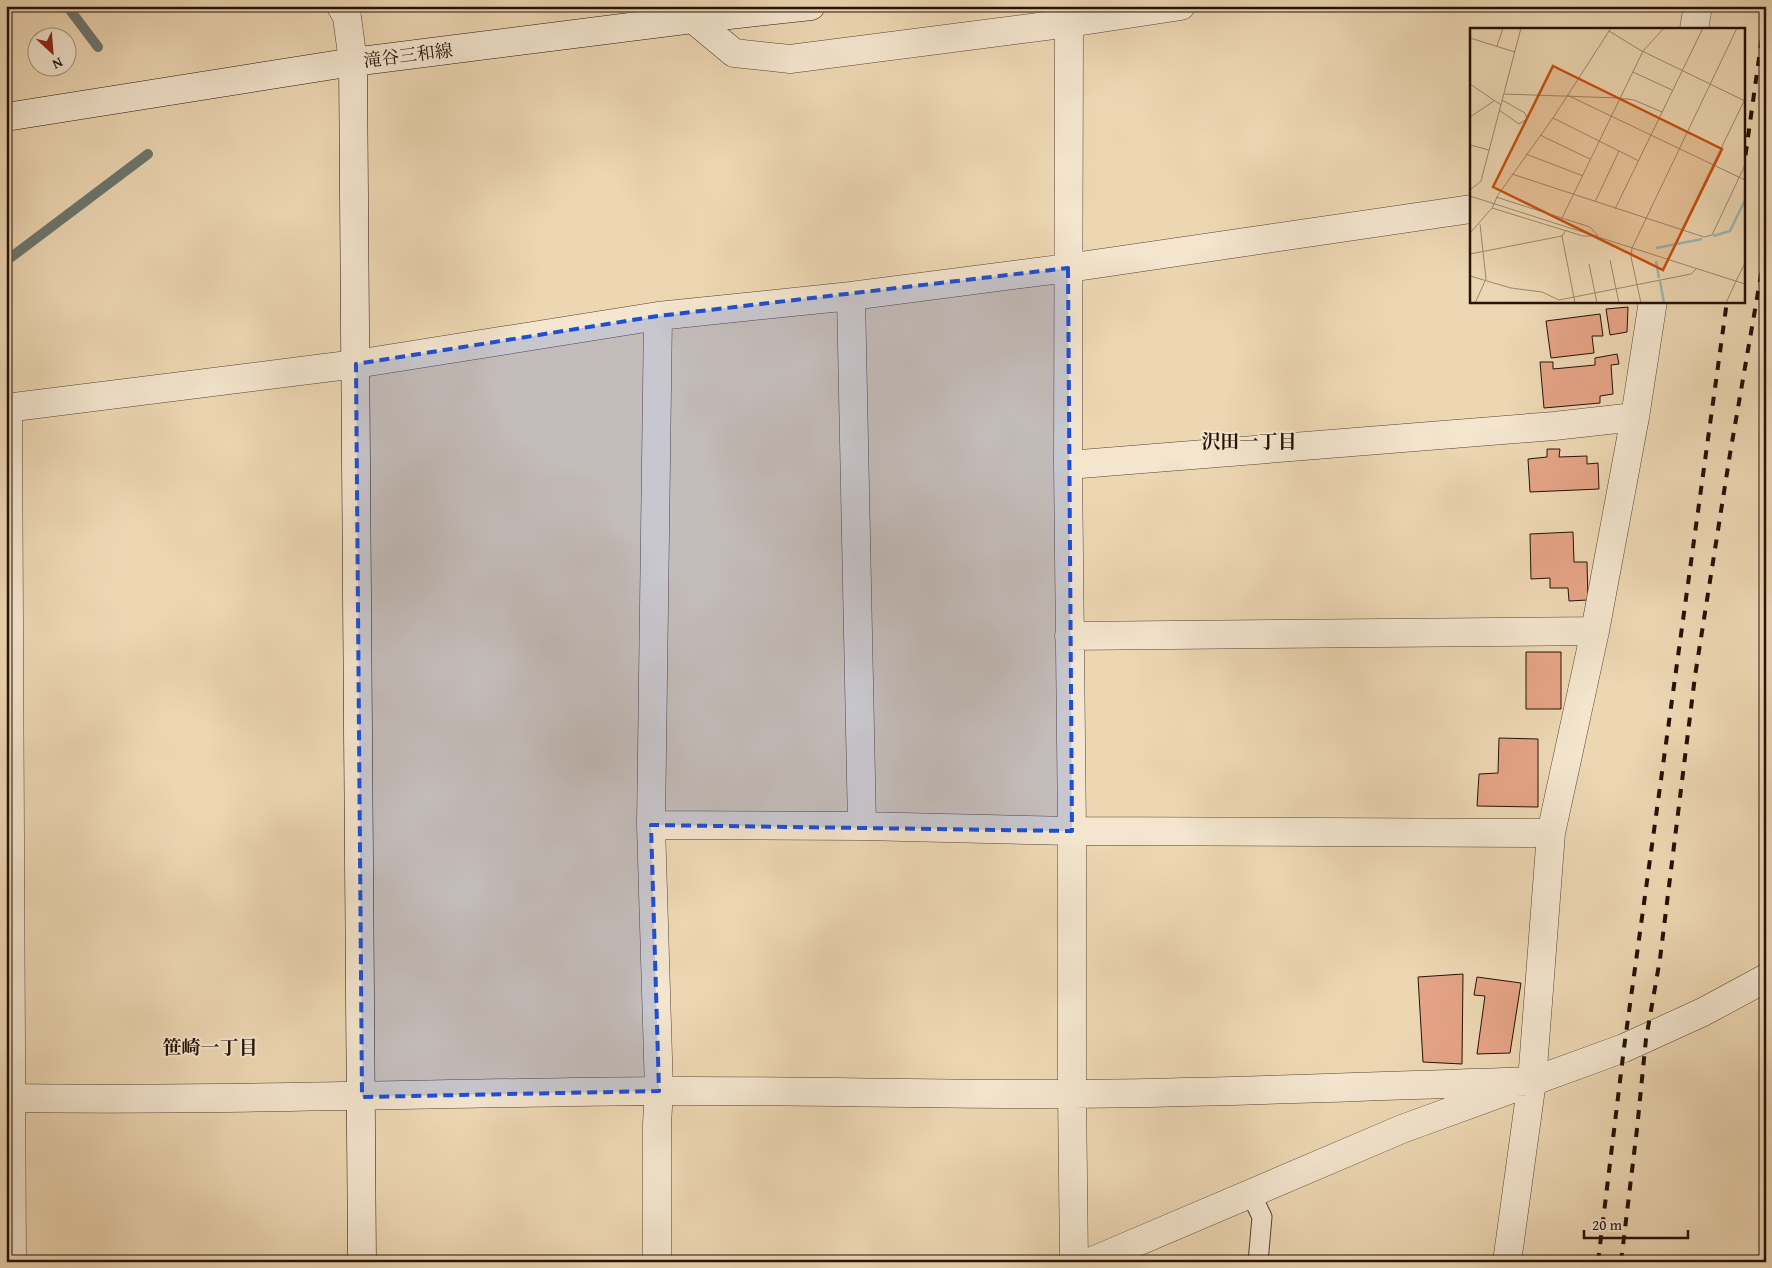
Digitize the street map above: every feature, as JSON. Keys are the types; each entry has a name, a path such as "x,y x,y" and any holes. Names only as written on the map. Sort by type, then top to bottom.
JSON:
{"street":[{"path":"341,6 347,17 353,62 362,1262"},
{"name":"滝谷三和線","path":"6,117 353,62 702,12 811,6"},
{"path":"702,12 734,53 790,59 1069,23 1181,6"},
{"path":"1694,28 1698,6"},
{"path":"1069,23 1068,464 1074,1262"},
{"path":"12,1262 9,1098 7,408 356,364 658,316 850,296 1068,268 1470,209"},
{"path":"850,296 862,826"},
{"path":"1507,1262 1532,1081 1551,833 1595,631 1635,416 1653,302"},
{"path":"657,1262 659,1091 651,825 658,316"},
{"path":"1068,464 1554,426 1635,416"},
{"path":"1069,636 1595,631"},
{"path":"651,825 862,826 1072,831 1551,833"},
{"path":"1090,1262 1402,1129 1646,1038 1704,1012 1766,978"},
{"path":"9,1098 362,1097 659,1091 1072,1094 1532,1081"}],"lane":[{"path":"1251,1194 1262,1217 1258,1262"}],"highlighted area":[{"path":"1068,268 1072,831 651,825 659,1091 362,1097 356,364 658,316"}],"building":[{"path":"1628,307 1627,332 1610,335 1606,309"},
{"path":"1600,314 1603,336 1592,336 1594,353 1551,358 1546,321"},
{"path":"1617,354 1619,364 1611,365 1613,394 1600,396 1600,403 1544,408 1540,362 1553,362 1553,369 1595,365 1595,358"},
{"path":"1547,449 1560,449 1559,457 1587,456 1587,464 1598,463 1599,489 1530,492 1528,459 1547,457"},
{"path":"1573,532 1574,562 1587,562 1588,600 1569,601 1568,588 1550,588 1550,578 1531,579 1530,534"},
{"path":"1526,652 1561,652 1561,709 1526,709"},
{"path":"1499,738 1538,739 1538,807 1477,806 1479,774 1498,773"},
{"path":"1463,974 1462,1064 1423,1062 1418,977"},
{"path":"1477,977 1521,983 1510,1053 1477,1054 1485,996 1474,995"}],"waterway":[{"path":"67,6 98,47"},
{"path":"6,261 148,154"}],"railway":[{"path":"1744,166 1766,8"},
{"path":"1621,1262 1646,1039 1660,959 1695,676 1730,454 1766,246"},
{"path":"1598,1262 1624,1048 1727,302"}],"district":[{"name":"沢田一丁目","path":"1249,441"},
{"name":"笹崎一丁目","path":"210,1047"}]}
